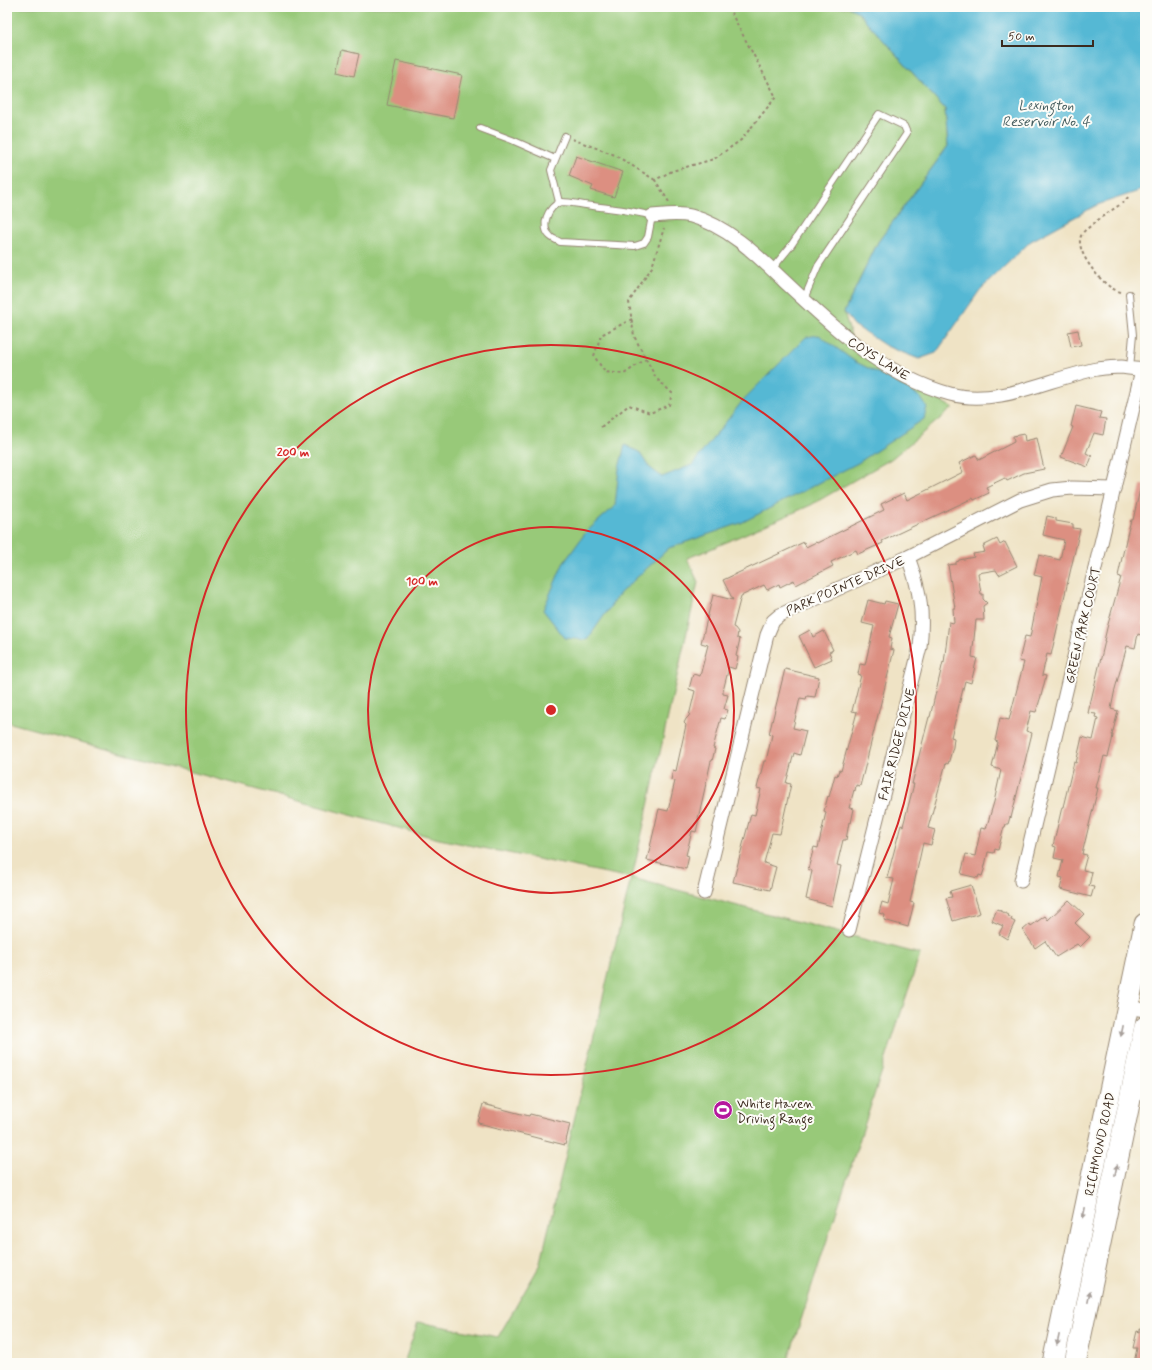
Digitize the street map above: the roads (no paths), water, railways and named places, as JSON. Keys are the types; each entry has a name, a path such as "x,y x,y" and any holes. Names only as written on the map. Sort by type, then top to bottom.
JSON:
{"highway":[{"name":"RICHMOND ROAD","path":"1053,1363 1136,1008 1145,924"},
{"name":"RICHMOND ROAD","path":"1075,1363 1145,1027"}],"street":[{"name":"COYS LANE","path":"652,216 672,214 691,216 719,228 772,269 830,324 869,355 924,385 950,394 977,397 993,396 1106,368 1140,370"},
{"name":"GREEN PARK COURT","path":"1021,881 1114,489 1140,370"},
{"name":"PARK POINTE DRIVE","path":"704,893 767,635 773,621 780,615 908,557 1020,500 1052,490 1072,488 1114,489"},
{"name":"FAIR RIDGE DRIVE","path":"849,930 920,647 922,615 920,598 916,578 908,557"}],"lane":[{"path":"772,269 790,247 879,114 904,126 907,132 818,266 804,299"},
{"path":"480,128 555,159"},
{"path":"559,202 551,170 564,136"},
{"path":"559,202 570,202 640,212 652,216 648,237 644,243 635,246 560,242 551,237 546,230 548,213 559,202"},
{"path":"1129,294 1133,335 1140,370"}],"water":[{"name":"Lexington Reservoir No. 4","path":"849,7 1145,7 1145,192 1142,190 1097,205 1031,241 980,290 936,353 919,359 886,346 854,325 844,312 878,242 948,146 945,109 858,12"},
{"path":"819,335 854,361 890,379 920,397 927,407 924,419 858,463 741,523 669,548 620,593 587,640 565,638 543,610 563,564 586,532 615,506 619,468 625,445 639,452 649,467 662,477 692,465 744,399 806,337"}],"place":[{"name":"White Haven Driving Range","path":"723,1110"}]}
